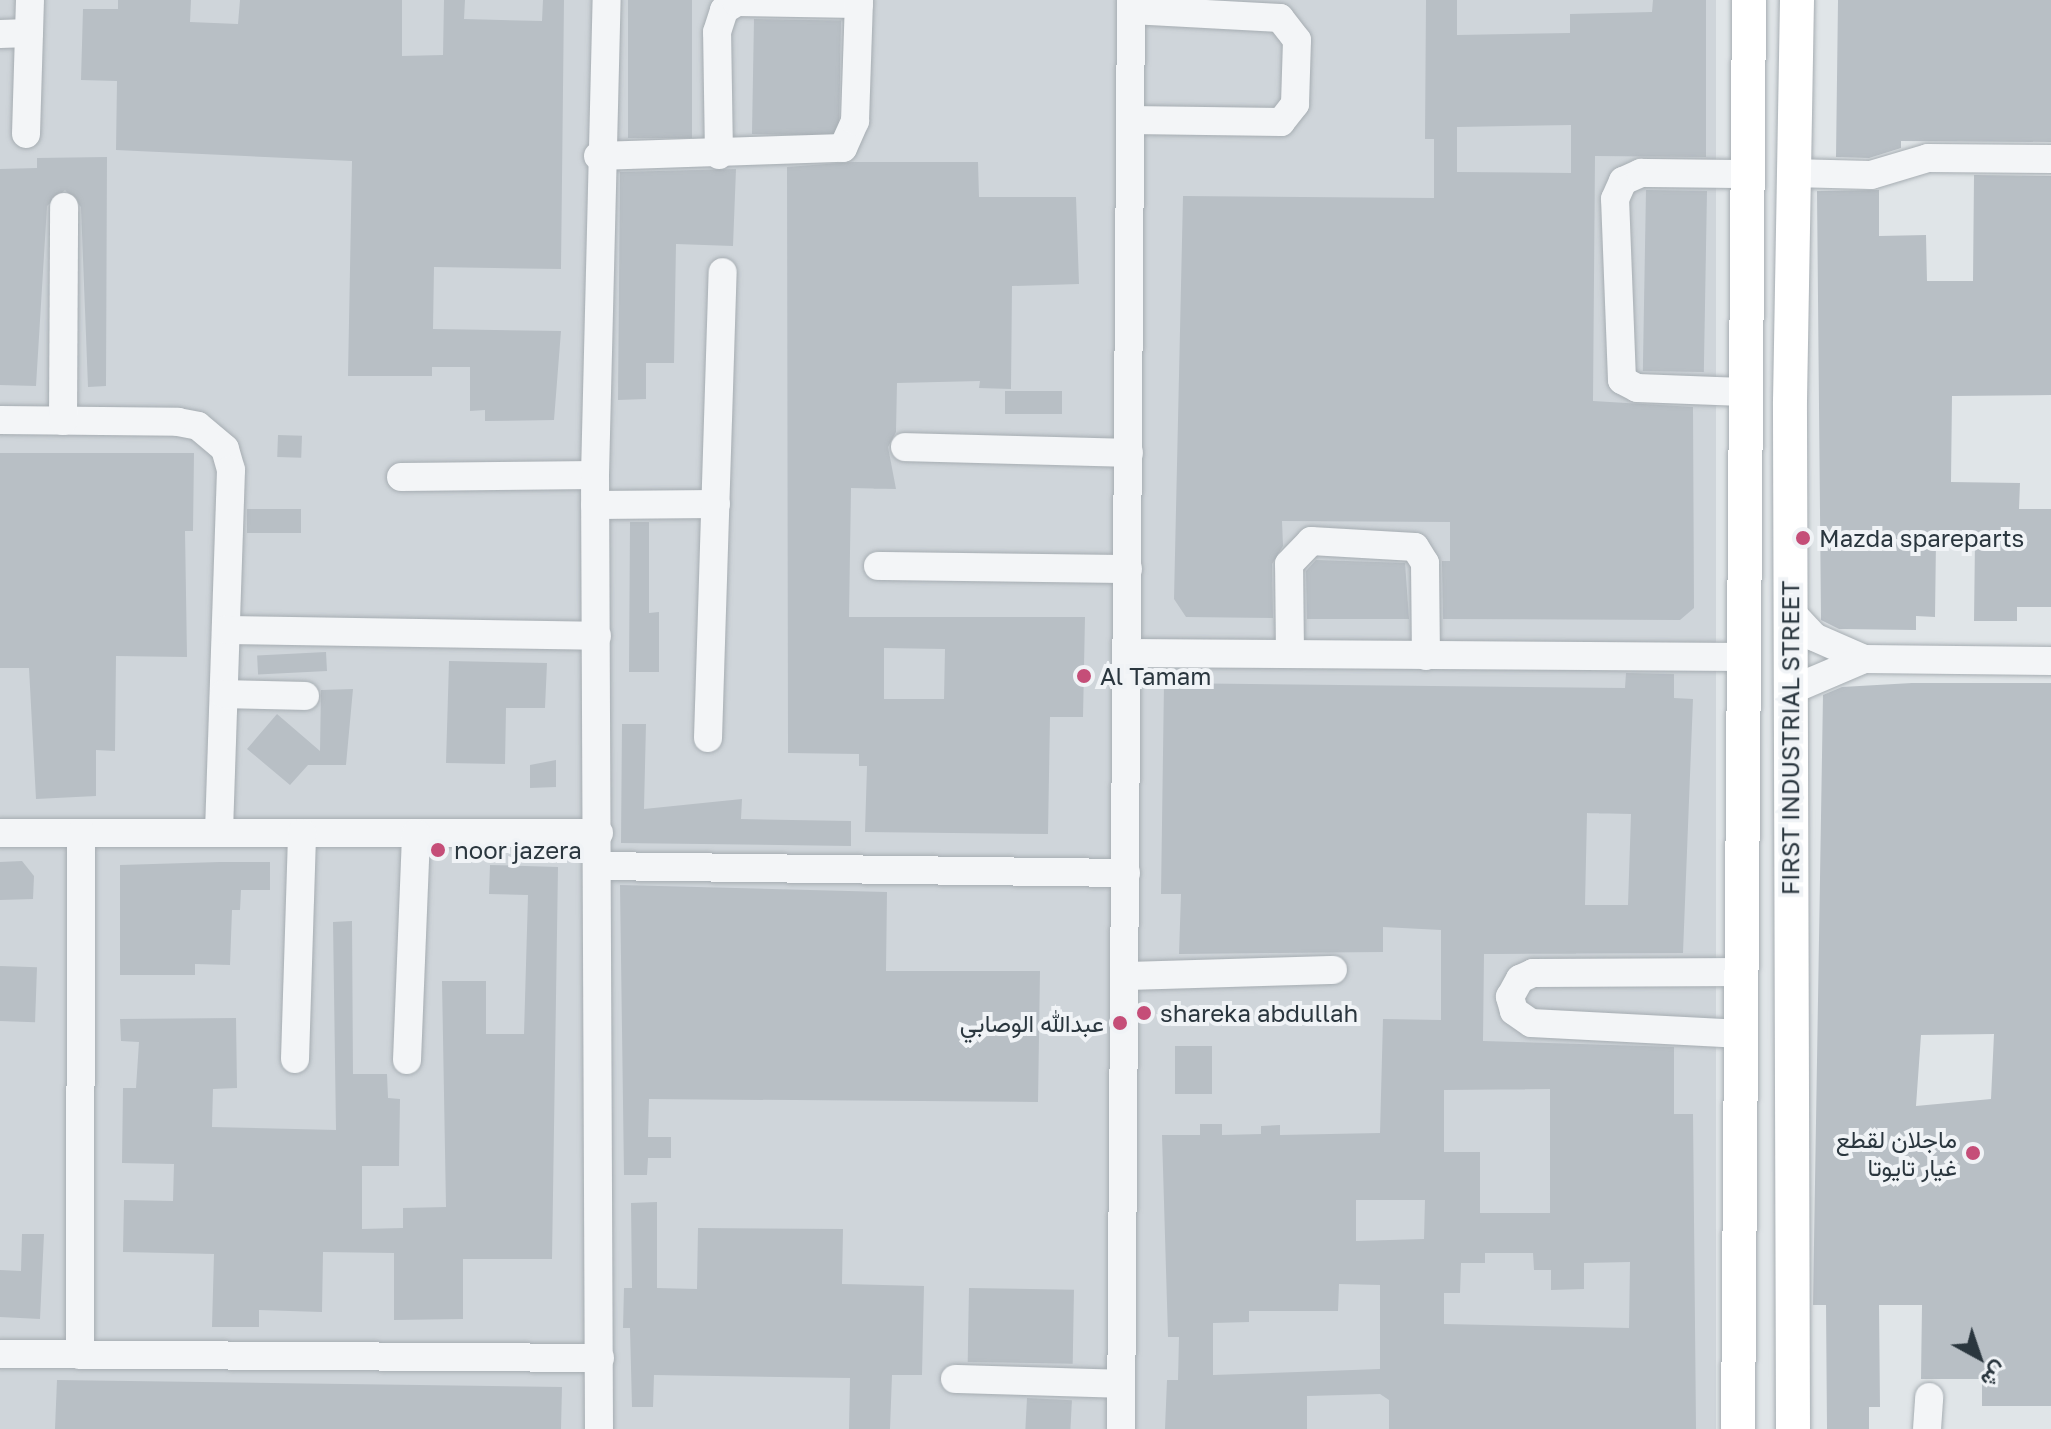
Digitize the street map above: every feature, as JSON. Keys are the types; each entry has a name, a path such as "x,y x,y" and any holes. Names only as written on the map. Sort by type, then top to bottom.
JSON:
{"main road":[{"name":"FIRST INDUSTRIAL STREET","path":"1738,1429 1743,972 1743,392 1749,0"},
{"name":"FIRST INDUSTRIAL STREET","path":"1793,1429 1789,691 1791,173 1798,2"}],"street":[{"path":"26,134 30,0"},
{"path":"599,1429 599,833 595,475 598,156 607,0"},
{"path":"598,156 719,155 829,154 848,143 859,2 737,2 724,10 717,32 719,155"},
{"path":"1121,1429 1128,653 1130,120 1131,5 1280,18 1293,25 1297,40 1295,104 1281,122 1130,120"},
{"path":"0,34 29,33"},
{"path":"1791,173 1871,175 1928,158 2051,159"},
{"path":"1743,392 1637,388 1622,380 1615,199 1623,181 1641,173 1745,174"},
{"path":"63,421 64,207"},
{"path":"708,738 723,272"},
{"path":"0,420 178,422 198,426 225,449 231,470 219,833"},
{"path":"905,447 1129,453"},
{"path":"401,477 595,475"},
{"path":"595,505 716,504"},
{"path":"1290,654 1289,564 1311,541 1415,547 1425,563 1426,656"},
{"path":"878,566 1128,569"},
{"path":"1790,611 1814,637 1864,659 2051,661"},
{"path":"226,630 597,636"},
{"path":"1128,653 1744,657"},
{"path":"1789,691 1864,659"},
{"path":"224,694 305,696"},
{"path":"0,833 599,833"},
{"path":"80,1355 81,833"},
{"path":"295,1059 302,833"},
{"path":"407,1060 416,833"},
{"path":"598,866 1126,873"},
{"path":"1125,976 1333,970"},
{"path":"1742,1034 1531,1023 1514,1011 1510,997 1515,984 1533,973 1743,972"},
{"path":"0,1354 600,1358"},
{"path":"955,1379 1121,1384"},
{"path":"1927,1429 1929,1397"}],"shaded area":[{"path":"0,0 1716,0 1716,1429 0,1429"}],"building":[{"path":"118,0 191,0 190,22 238,24 240,0 402,0 402,56 443,55 444,0 465,0 464,19 542,21 543,0 564,0 561,269 434,267 433,329 561,331 554,420 485,421 485,410 470,411 470,367 432,367 432,376 348,376 352,161 116,150 117,81 81,80 83,9 118,9"},
{"path":"628,0 692,0 692,138 628,138"},
{"path":"1426,0 1457,0 1457,35 1570,33 1570,14 1652,12 1653,0 1706,0 1706,157 1595,156 1593,401 1693,407 1694,608 1680,620 1443,619 1442,561 1450,561 1450,522 1282,521 1283,546 1272,564 1273,618 1186,617 1174,599 1183,196 1434,198 1434,139 1425,139","holes":["1571,125 1571,173 1457,172 1457,127"]},
{"path":"1838,0 2051,0 2051,142 1901,141 1901,148 1869,158 1836,157"},
{"path":"754,19 841,21 839,136 752,134"},
{"path":"107,157 106,386 88,387 81,207 65,190 47,206 36,386 0,385 0,169 37,168 37,158"},
{"path":"853,162 978,162 979,197 1076,197 1079,284 1012,286 1011,389 979,388 980,381 897,383 896,432 888,447 896,489 851,488 849,617 1085,617 1083,717 1050,717 1048,834 865,832 867,766 859,766 859,754 788,753 787,167","holes":["884,648 945,649 944,699 884,699"]},
{"path":"736,169 733,246 676,244 674,363 646,363 646,399 618,400 620,172"},
{"path":"1974,175 2051,176 2051,395 1952,396 1951,482 2020,483 2019,509 2051,509 2051,607 2017,607 2017,621 1974,621 1975,540 1936,540 1935,617 1916,616 1916,630 1839,629 1821,620 1817,191 1879,190 1879,236 1926,235 1927,281 1973,281"},
{"path":"1646,190 1707,191 1704,372 1643,371"},
{"path":"1005,391 1062,391 1062,414 1005,414"},
{"path":"278,435 302,436 301,458 277,457"},
{"path":"0,453 194,453 193,531 185,531 187,657 116,656 115,751 96,750 96,796 36,799 29,668 0,668"},
{"path":"247,509 301,509 301,533 247,533"},
{"path":"630,522 649,522 649,613 659,612 659,672 629,672"},
{"path":"1316,560 1405,563 1409,619 1307,619 1306,571"},
{"path":"326,652 327,671 258,675 257,656"},
{"path":"449,661 547,663 545,708 506,708 505,764 446,763"},
{"path":"1626,673 1674,674 1674,698 1693,699 1683,953 1484,954 1483,1041 1674,1047 1674,1114 1693,1114 1696,1429 1389,1429 1389,1400 1380,1394 1307,1396 1307,1429 1165,1429 1167,1380 1178,1380 1179,1337 1168,1337 1162,1135 1200,1135 1200,1124 1222,1124 1222,1135 1261,1134 1261,1126 1280,1125 1280,1135 1380,1133 1383,1019 1441,1020 1441,930 1383,927 1383,952 1179,954 1181,894 1161,894 1164,683 1625,688","holes":["1587,813 1631,814 1628,905 1585,905","1550,1089 1550,1213 1480,1213 1480,1152 1444,1152 1444,1090","1356,1200 1425,1200 1424,1239 1356,1241","1485,1253 1533,1253 1534,1270 1551,1270 1551,1290 1584,1289 1584,1263 1630,1262 1629,1328 1444,1324 1444,1293 1460,1293 1461,1263 1485,1263","1339,1284 1380,1285 1380,1369 1213,1375 1213,1323 1249,1322 1249,1311 1338,1311"]},
{"path":"1912,683 2051,683 2051,1406 1982,1406 1982,1379 1921,1379 1922,1305 1879,1305 1880,1407 1869,1407 1869,1429 1827,1429 1826,1305 1813,1305 1823,695 1842,687","holes":["1994,1034 1991,1099 1916,1106 1921,1035"]},
{"path":"353,689 346,765 308,765 290,785 247,749 277,714 320,751 321,690"},
{"path":"622,724 646,724 644,809 742,799 741,819 851,821 851,846 621,843"},
{"path":"556,760 556,787 530,788 530,765"},
{"path":"22,861 34,876 33,899 0,900 0,862"},
{"path":"270,862 270,890 241,890 240,910 232,910 230,965 195,964 195,975 120,975 120,865"},
{"path":"490,865 558,867 552,1259 463,1259 463,1319 394,1320 394,1253 323,1252 322,1312 259,1310 259,1327 212,1327 214,1254 123,1252 124,1200 173,1201 174,1164 122,1163 123,1088 136,1088 139,1042 121,1041 120,1019 236,1018 237,1088 213,1089 212,1127 336,1130 333,922 352,921 353,1074 387,1074 388,1098 400,1099 399,1166 362,1166 362,1229 403,1228 403,1208 446,1207 442,981 486,981 486,1034 524,1034 528,895 489,894"},
{"path":"620,885 887,892 886,971 1040,971 1038,1102 649,1099 648,1137 671,1137 671,1158 648,1158 647,1175 624,1175"},
{"path":"0,966 37,967 35,1022 0,1021"},
{"path":"1175,1046 1212,1046 1212,1094 1175,1094"},
{"path":"657,1202 657,1288 697,1289 698,1228 843,1229 842,1284 924,1286 922,1375 892,1375 890,1429 849,1429 850,1378 654,1375 653,1407 632,1407 630,1328 623,1328 624,1288 632,1288 631,1203"},
{"path":"22,1234 44,1234 40,1319 0,1317 0,1270 21,1271"},
{"path":"969,1288 1074,1290 1073,1364 968,1362"},
{"path":"57,1380 562,1387 561,1429 55,1429"},
{"path":"1027,1398 1072,1400 1070,1429 1025,1429"}],"place":[{"name":"Mazda spareparts","path":"1803,538"},
{"name":"Al Tamam","path":"1084,676"},
{"name":"noor jazera","path":"438,850"},
{"name":"shareka abdullah","path":"1144,1013"},
{"name":"عبدالله الوصابي","path":"1120,1023"},
{"name":"ماجلان لقطع غيار تايوتا","path":"1973,1153"}]}
